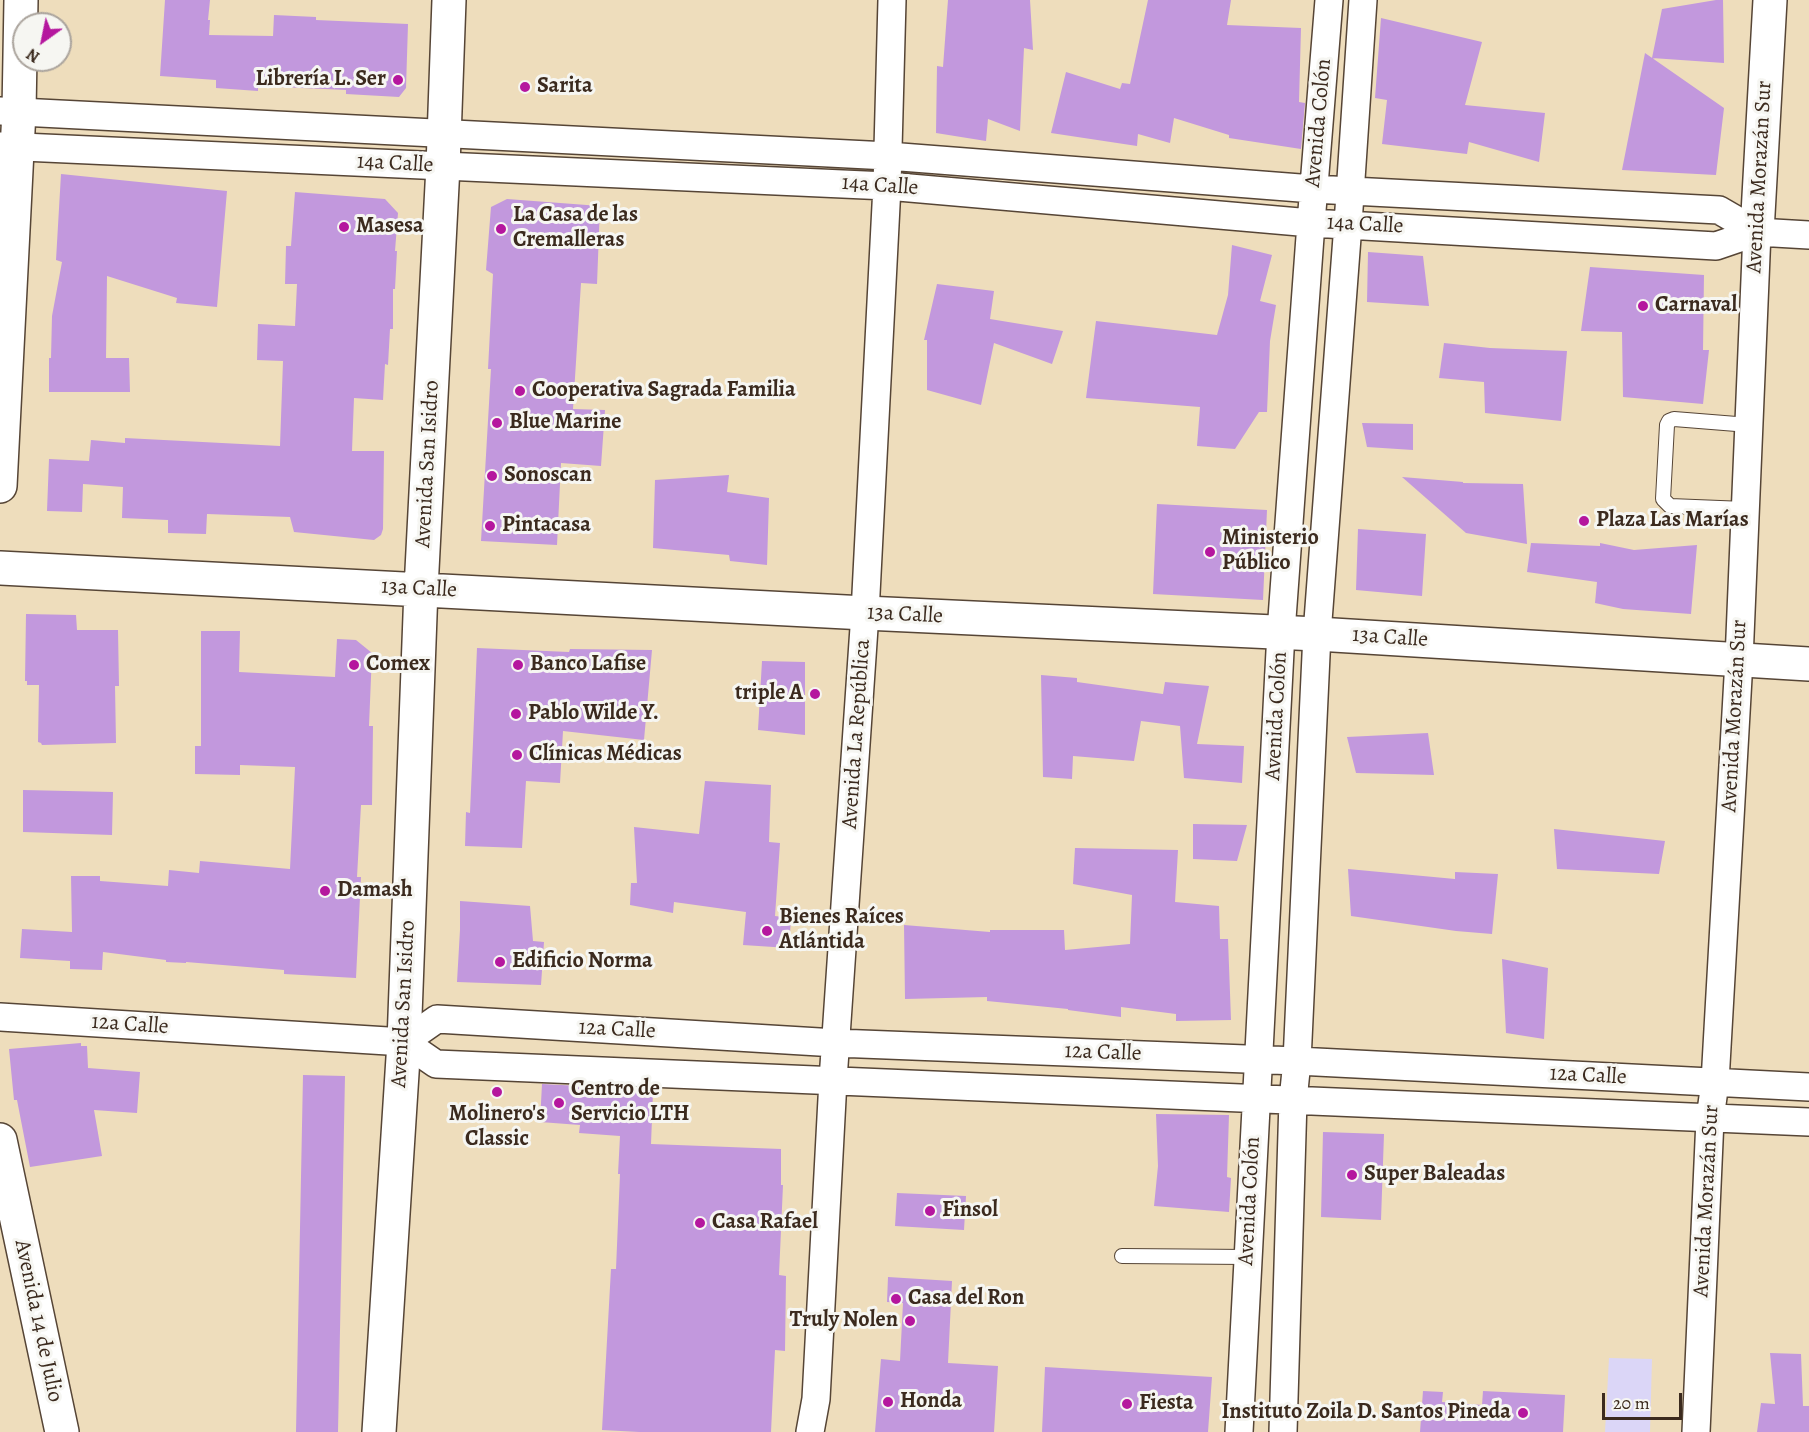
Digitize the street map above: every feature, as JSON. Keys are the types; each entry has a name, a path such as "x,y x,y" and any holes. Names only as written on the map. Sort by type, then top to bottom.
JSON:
{"street":[{"path":"0,486 9,111 21,0"},
{"name":"Avenida San Isidro","path":"379,1432 404,1042 421,590 444,166 449,0"},
{"name":"Avenida La República","path":"810,1432 816,1399 833,1080 865,613 887,186 892,0"},
{"name":"Avenida Colón","path":"1239,1432 1281,632 1329,0"},
{"name":"Avenida Colón","path":"1283,1432 1293,1100 1298,1061 1317,634 1363,0"},
{"name":"Avenida Morazán Sur","path":"1696,1432 1710,1119 1715,1082 1739,660 1757,232 1770,0"},
{"name":"14a Calle","path":"9,111 888,156 1314,189 1719,210 1757,232"},
{"name":"14a Calle","path":"8,147 887,186 1311,223 1716,246 1757,232 1809,235"},
{"name":"13a Calle","path":"0,568 1281,632 1809,664"},
{"name":"12a Calle","path":"0,1017 404,1042 436,1064 1809,1122"},
{"name":"12a Calle","path":"404,1042 437,1019 836,1043 1258,1059 1809,1087"},
{"name":"Avenida 14 de Julio","path":"0,1140 62,1432"}],"lane":[{"path":"1745,509 1670,506 1663,499 1669,421 1674,419 1749,425"},
{"path":"1122,1256 1248,1257"}],"shaded area":[{"path":"1609,1358 1652,1359 1650,1432 1605,1432"}],"building":[{"path":"165,0 210,0 209,35 273,36 274,15 316,17 316,20 408,24 406,88 399,97 346,94 346,90 258,86 258,91 216,88 216,80 160,76"},
{"path":"948,0 1030,0 1033,50 1024,48 1020,131 988,119 986,141 936,133 937,66 943,67"},
{"path":"1148,0 1231,0 1227,25 1301,28 1299,102 1305,103 1301,149 1229,138 1229,135 1174,118 1170,143 1138,134 1137,146 1051,133 1066,72 1120,89 1122,83 1130,84"},
{"path":"1723,0 1724,63 1652,58 1662,9"},
{"path":"1381,18 1482,42 1465,105 1545,113 1539,162 1469,142 1467,154 1382,144 1387,100 1375,98"},
{"path":"1645,53 1724,108 1716,175 1622,170"},
{"path":"61,174 227,191 217,307 176,303 177,298 107,276 106,358 129,358 130,392 49,392 52,316 62,262 56,260"},
{"path":"295,192 385,199 398,213 393,329 390,329 388,365 385,364 383,400 354,398 352,451 384,451 381,535 374,540 294,532 290,517 207,514 206,534 168,533 168,520 122,518 123,487 83,484 82,512 47,511 49,459 89,461 91,440 125,443 125,438 280,446 283,361 257,360 258,324 295,326 297,284 285,284 286,246 291,246"},
{"path":"507,199 600,206 597,284 581,283 573,409 605,410 601,466 561,463 557,545 481,541 491,369 488,369 493,274 486,270 491,207"},
{"path":"1232,245 1272,255 1260,301 1276,305 1270,341 1267,412 1259,412 1235,449 1197,446 1200,407 1086,398 1096,321 1217,335 1228,295"},
{"path":"1368,252 1423,256 1429,306 1367,302"},
{"path":"1590,267 1704,275 1703,350 1709,350 1703,404 1623,397 1622,332 1581,331"},
{"path":"937,284 994,291 990,319 1063,331 1052,364 994,343 981,405 927,390 927,340 924,340"},
{"path":"1444,343 1490,348 1567,351 1561,421 1485,413 1484,382 1439,378"},
{"path":"1362,423 1413,424 1413,450 1367,447"},
{"path":"729,475 727,492 769,498 767,565 730,561 729,555 653,548 655,480"},
{"path":"1402,477 1463,483 1523,484 1527,544 1466,533"},
{"name":"Ministerio Público","path":"1157,504 1267,510 1263,600 1153,594"},
{"path":"1358,529 1426,534 1422,596 1356,590"},
{"path":"1531,543 1600,546 1600,543 1634,550 1697,545 1691,614 1623,609 1595,603 1597,582 1527,572"},
{"path":"26,614 76,615 77,630 118,630 119,686 115,686 116,743 42,745 38,742 39,685 27,685 25,681"},
{"path":"201,631 240,631 239,672 335,677 337,639 356,640 372,653 369,726 373,726 372,805 361,805 357,877 361,877 356,978 284,974 284,970 166,962 166,960 103,952 102,970 70,969 70,961 20,958 22,929 72,932 71,876 100,876 100,881 168,886 169,870 199,873 200,861 290,869 295,767 240,765 240,775 195,774 195,746 201,746"},
{"path":"477,648 569,652 570,649 652,650 644,740 563,731 560,783 526,781 522,848 465,846 466,812 470,813"},
{"path":"762,661 805,662 805,735 758,730"},
{"path":"1041,675 1077,678 1077,682 1163,694 1165,682 1209,686 1197,744 1244,746 1242,783 1184,778 1180,726 1141,721 1134,761 1073,756 1072,779 1043,777"},
{"path":"1428,733 1434,775 1356,773 1347,737"},
{"path":"705,781 771,785 769,842 780,843 775,916 791,918 789,948 743,945 746,912 674,902 673,913 630,905 631,883 637,883 634,827 699,834"},
{"path":"23,790 113,792 112,835 23,832"},
{"path":"1193,824 1247,825 1237,861 1193,859"},
{"path":"1554,829 1665,841 1659,874 1557,869"},
{"path":"1075,848 1178,850 1175,902 1219,906 1220,939 1228,939 1231,1020 1176,1021 1176,1014 1121,1007 1121,1017 987,1001 987,997 905,999 904,925 990,932 990,930 1064,930 1065,950 1130,944 1132,895 1073,884"},
{"path":"1348,869 1455,879 1455,872 1498,874 1492,934 1351,916"},
{"path":"460,901 530,906 533,941 544,942 541,985 457,982"},
{"path":"1502,959 1548,968 1544,1039 1506,1033"},
{"path":"81,1043 81,1046 87,1046 88,1068 140,1072 137,1113 94,1110 102,1156 30,1167 17,1100 14,1100 9,1049"},
{"path":"303,1075 345,1076 338,1432 296,1432"},
{"path":"542,1084 653,1092 651,1144 781,1149 781,1185 783,1185 779,1275 786,1276 785,1351 775,1350 771,1432 602,1430 611,1269 616,1269 620,1136 579,1133 580,1125 540,1122"},
{"path":"1156,1114 1229,1115 1227,1177 1231,1178 1229,1212 1154,1206 1158,1166"},
{"name":"Super Baleadas","path":"1323,1132 1384,1134 1381,1220 1321,1217"},
{"name":"Finsol","path":"897,1193 966,1196 964,1230 895,1226"},
{"path":"888,1277 952,1281 948,1363 998,1366 994,1432 875,1432 881,1359 900,1361 903,1303 887,1302"},
{"path":"1770,1353 1801,1354 1803,1406 1809,1406 1809,1432 1757,1432 1761,1403 1775,1404"},
{"name":"Fiesta","path":"1045,1367 1212,1377 1208,1432 1042,1432"},
{"name":"Instituto Zoila D. Santos Pineda","path":"1423,1391 1443,1392 1442,1402 1482,1405 1483,1391 1565,1395 1563,1432 1420,1432"}],"place":[{"name":"Librería L. Ser","path":"398,80"},
{"name":"Sarita","path":"525,87"},
{"name":"Masesa","path":"344,227"},
{"name":"La Casa de las Cremalleras","path":"501,229"},
{"name":"Carnaval","path":"1643,306"},
{"name":"Cooperativa Sagrada Familia","path":"520,391"},
{"name":"Blue Marine","path":"497,423"},
{"name":"Sonoscan","path":"492,476"},
{"name":"Plaza Las Marías","path":"1584,521"},
{"name":"Pintacasa","path":"490,526"},
{"name":"Ministerio Público","path":"1210,552"},
{"name":"Comex","path":"354,665"},
{"name":"Banco Lafise","path":"518,665"},
{"name":"triple A","path":"815,694"},
{"name":"Pablo Wilde Y.","path":"516,714"},
{"name":"Clínicas Médicas","path":"517,755"},
{"name":"Damash","path":"325,891"},
{"name":"Bienes Raíces Atlántida","path":"767,931"},
{"name":"Edificio Norma","path":"500,962"},
{"name":"Molinero's Classic","path":"497,1092"},
{"name":"Centro de Servicio LTH","path":"559,1103"},
{"name":"Super Baleadas","path":"1352,1175"},
{"name":"Finsol","path":"930,1211"},
{"name":"Casa Rafael","path":"700,1223"},
{"name":"Casa del Ron","path":"896,1299"},
{"name":"Truly Nolen","path":"910,1321"},
{"name":"Honda","path":"888,1402"},
{"name":"Fiesta","path":"1127,1404"},
{"name":"Instituto Zoila D. Santos Pineda","path":"1523,1413"}]}
